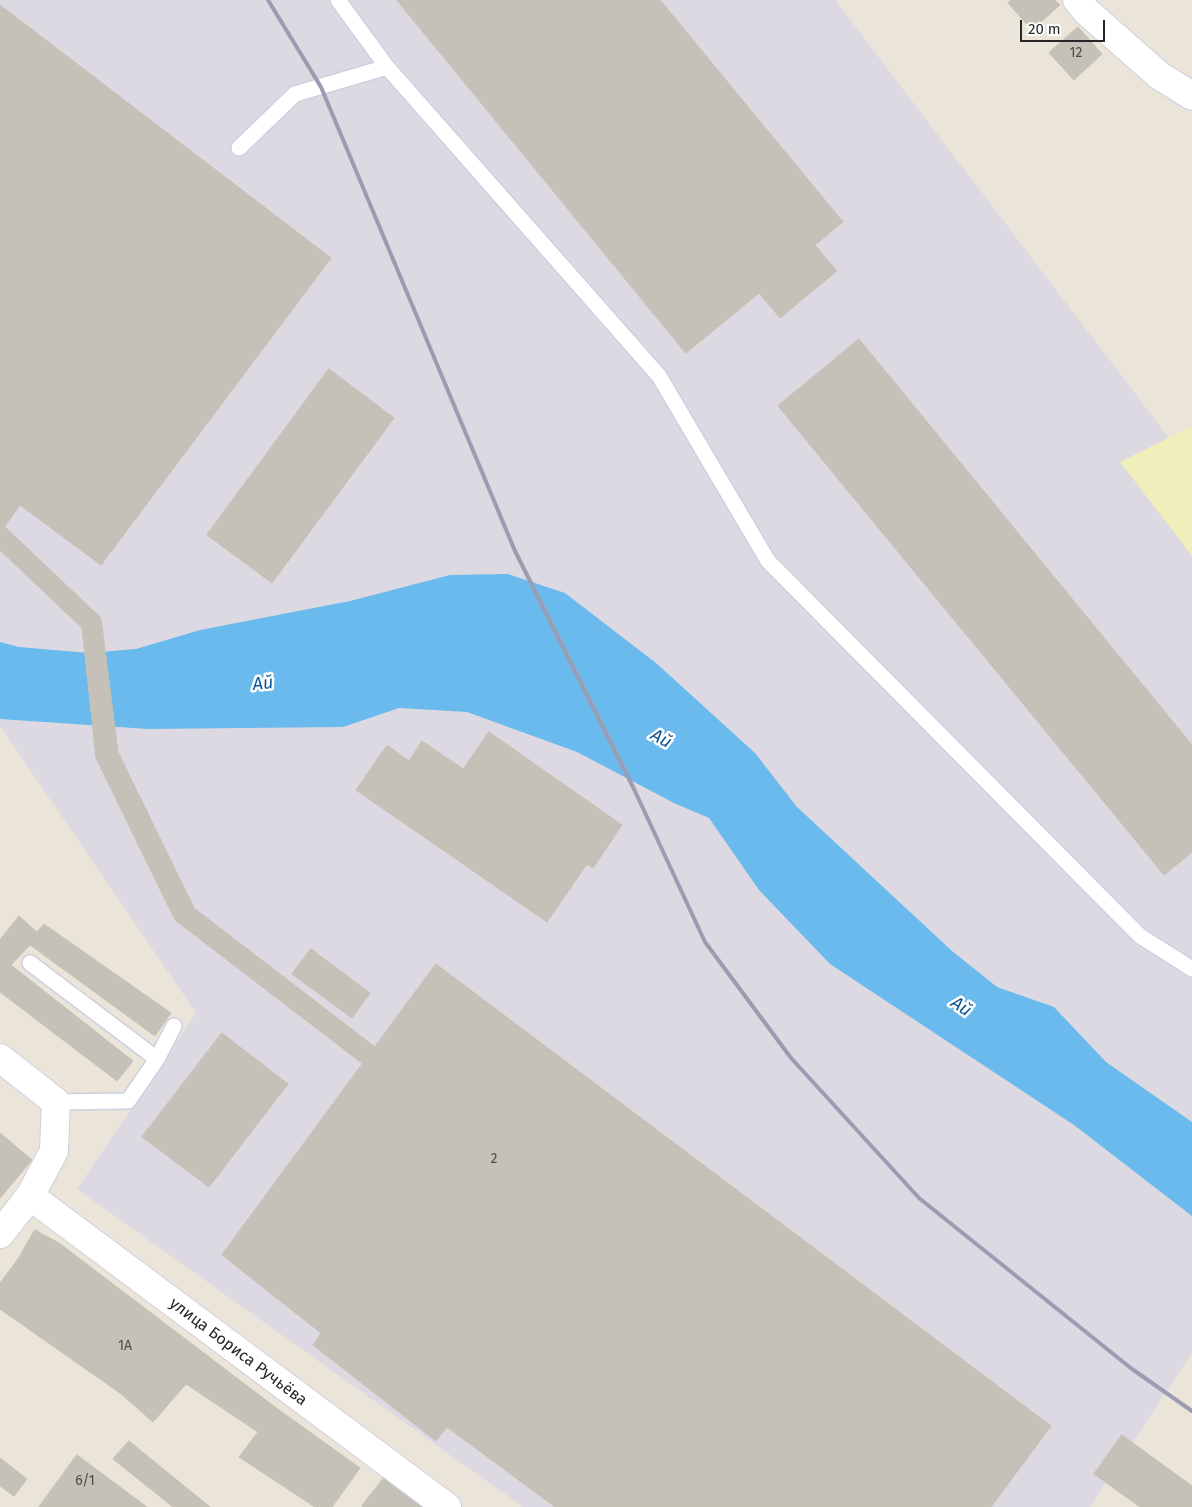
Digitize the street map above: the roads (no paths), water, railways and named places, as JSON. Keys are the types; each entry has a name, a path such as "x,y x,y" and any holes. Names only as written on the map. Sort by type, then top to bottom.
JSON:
{"street":[{"path":"1077,0 1086,11 1160,76 1192,96"},
{"path":"0,1058 56,1102 54,1151 30,1196 0,1234"},
{"name":"улица Бориса Ручьёва","path":"30,1196 447,1507"}],"lane":[{"path":"338,0 387,67 659,376 768,561 1140,936 1192,969"},
{"path":"239,148 295,94 387,67"},
{"path":"30,963 157,1059"},
{"path":"56,1102 128,1101 157,1059 174,1026"}],"water":[{"name":"Ай","path":"508,574 565,593 656,663 755,753 797,807 952,951 997,987 1054,1007 1106,1062 1192,1122 1192,1216 1074,1125 830,964 759,890 709,818 674,803 577,752 467,712 399,708 343,727 148,729 0,719 0,642 19,647 89,653 136,649 200,630 350,601 450,575"}],"railway":[{"path":"268,0 321,87 515,551 634,789 705,942 791,1058 919,1198 1132,1369 1192,1411"}]}
